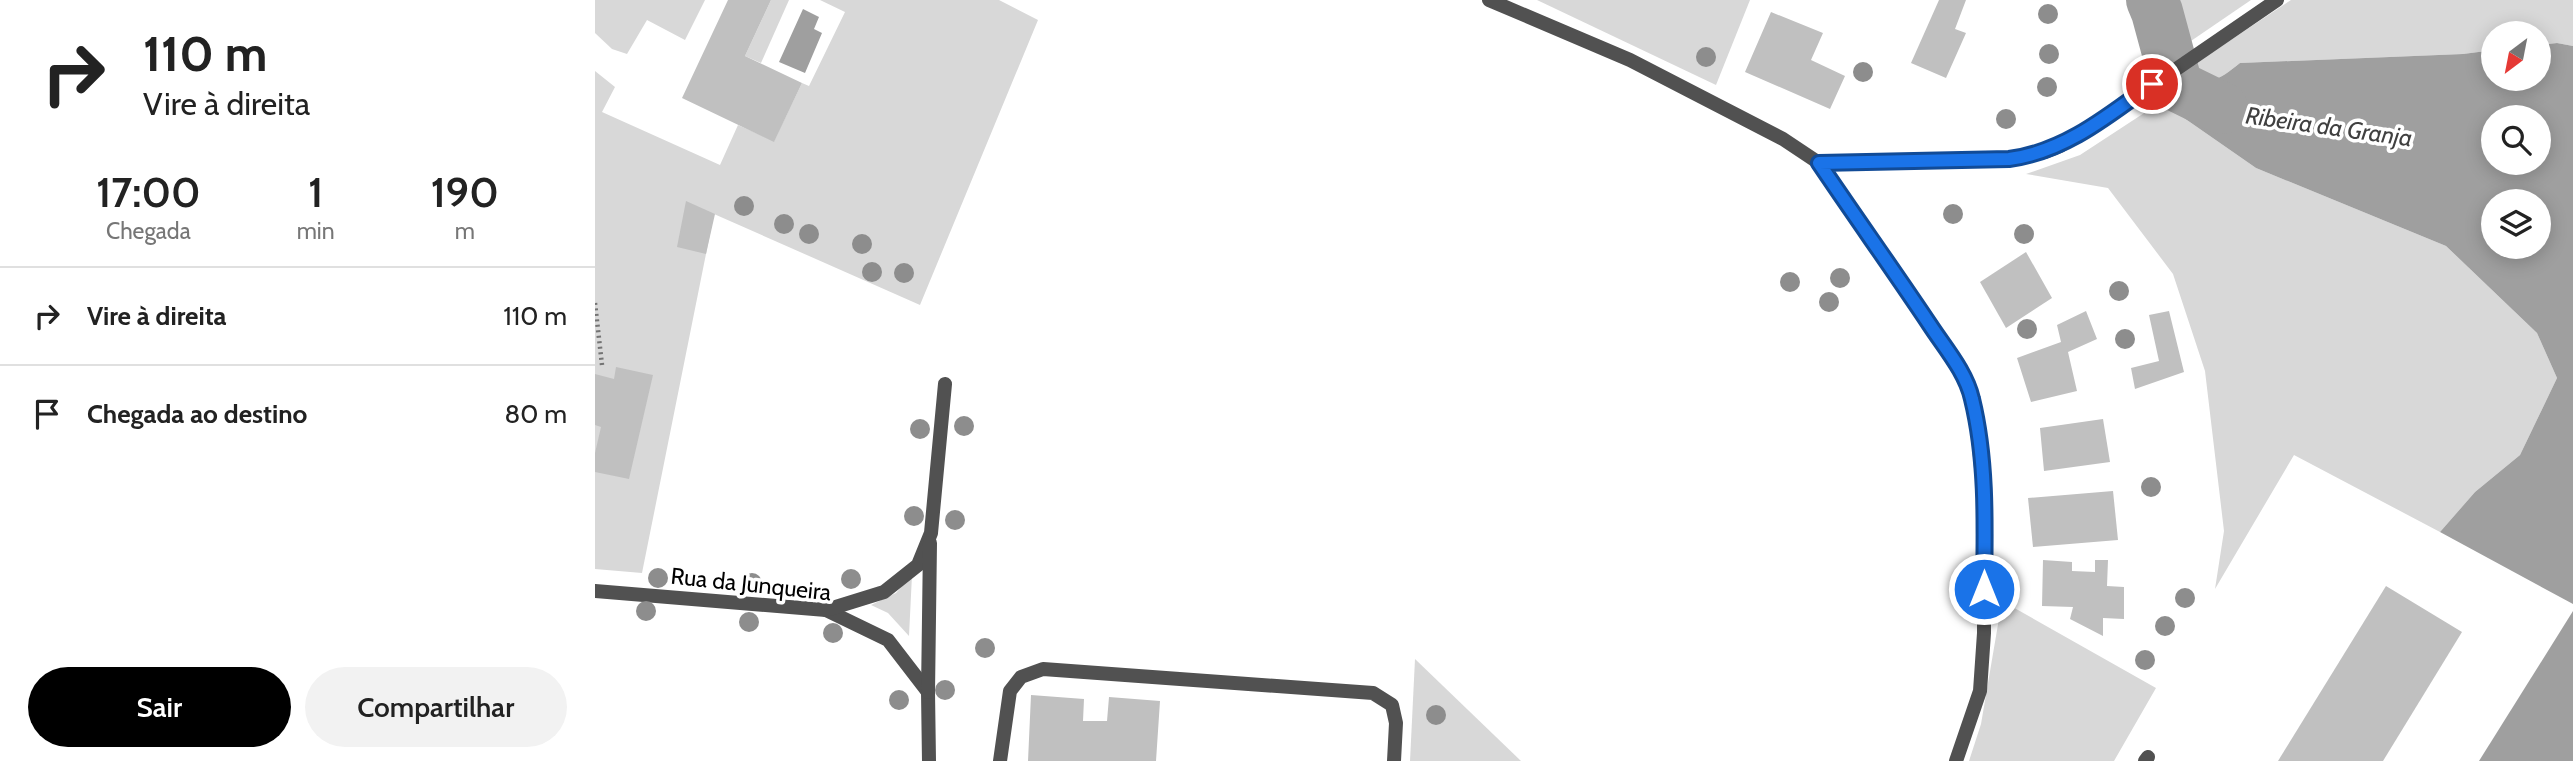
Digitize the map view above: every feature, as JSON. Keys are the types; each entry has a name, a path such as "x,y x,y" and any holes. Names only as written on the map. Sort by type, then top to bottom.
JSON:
{"street":[{"path":"1489,0 1630,60 1783,139 1819,163 1964,378 1972,397 1984,500 1984,632 1980,691 1956,761"},
{"path":"1819,163 2009,159 2032,156 2060,146 2277,0"},
{"path":"929,761 931,534 945,384"},
{"path":"826,610 884,592 918,565 931,534"},
{"name":"Rua da Junqueira","path":"595,591 826,610 888,640 928,692"},
{"path":"1000,761 1010,691 1021,677 1043,669 1373,693 1392,705 1396,723 1394,761"}],"path":[{"path":"595,303 602,365"}],"shaded area":[{"path":"595,0 705,0 685,40 647,20 627,54 612,49 595,33"},
{"path":"771,0 789,0 761,63 745,56"},
{"path":"820,0 999,0 1038,20 920,305 714,214 642,573 595,569 595,71 615,87 602,112 720,165 738,125 774,141 802,83 809,86 845,12"},
{"path":"1537,0 1750,0 1716,85"},
{"path":"2169,0 2251,0 2188,43"},
{"path":"2291,0 2573,0 2573,46 2551,44 2551,21 2481,21 2481,52 2240,63 2221,77 2211,79 2190,67"},
{"path":"2161,102 2256,168 2446,246 2537,333 2557,378 2520,455 2475,492 2440,532 2294,455 2215,589 2224,531 2205,371 2173,274 2108,188 2026,174 2080,155"},
{"path":"912,575 909,636 888,613 871,605 896,593"},
{"path":"2002,601 2156,688 2114,761 1969,761 1981,724"},
{"path":"1415,659 1521,761 1410,761"}],"water":[{"path":"803,9 819,17 814,29 822,33 805,73 779,62"},
{"path":"2551,44 2573,46 2573,604 2440,532 2475,492 2520,455 2557,378 2537,333 2446,246 2256,168 2161,102 2154,88 2190,67 2211,79 2221,77 2240,63 2481,52 2481,91 2551,91"},
{"path":"2573,611 2573,761 2479,761"}],"building":[{"path":"728,0 771,0 745,56 802,83 774,142 682,98"},
{"path":"1939,0 1966,0 1955,29 1966,33 1946,78 1911,63"},
{"path":"1771,12 1823,33 1811,60 1845,76 1830,109 1745,72"},
{"path":"686,201 715,214 706,254 677,247"},
{"path":"2026,252 2052,298 2006,328 1980,282"},
{"path":"2086,311 2097,339 2068,352 2077,391 2031,402 2017,358 2061,342 2057,325"},
{"path":"2169,311 2184,372 2135,389 2131,368 2159,361 2149,315"},
{"path":"616,367 653,375 629,479 595,472 595,453 601,427 595,425 595,374 614,379"},
{"path":"2103,419 2110,462 2044,471 2040,428"},
{"path":"2113,491 2118,540 2033,547 2028,498"},
{"path":"2043,560 2072,562 2072,571 2095,572 2095,560 2108,560 2107,586 2124,587 2124,619 2103,618 2103,636 2070,619 2073,607 2042,606"},
{"path":"2386,586 2462,632 2383,761 2278,761"},
{"path":"1031,695 1084,699 1083,721 1107,721 1109,697 1160,701 1156,761 1028,761"}],"waterway":[{"name":"Ribeira da Granja","path":"2152,0 2177,86 2222,108"}],"route":[{"path":"1984,589 1984,500 1972,397 1964,378 1939,338 1819,163 2009,159 2032,156 2060,146 2152,84"}]}
